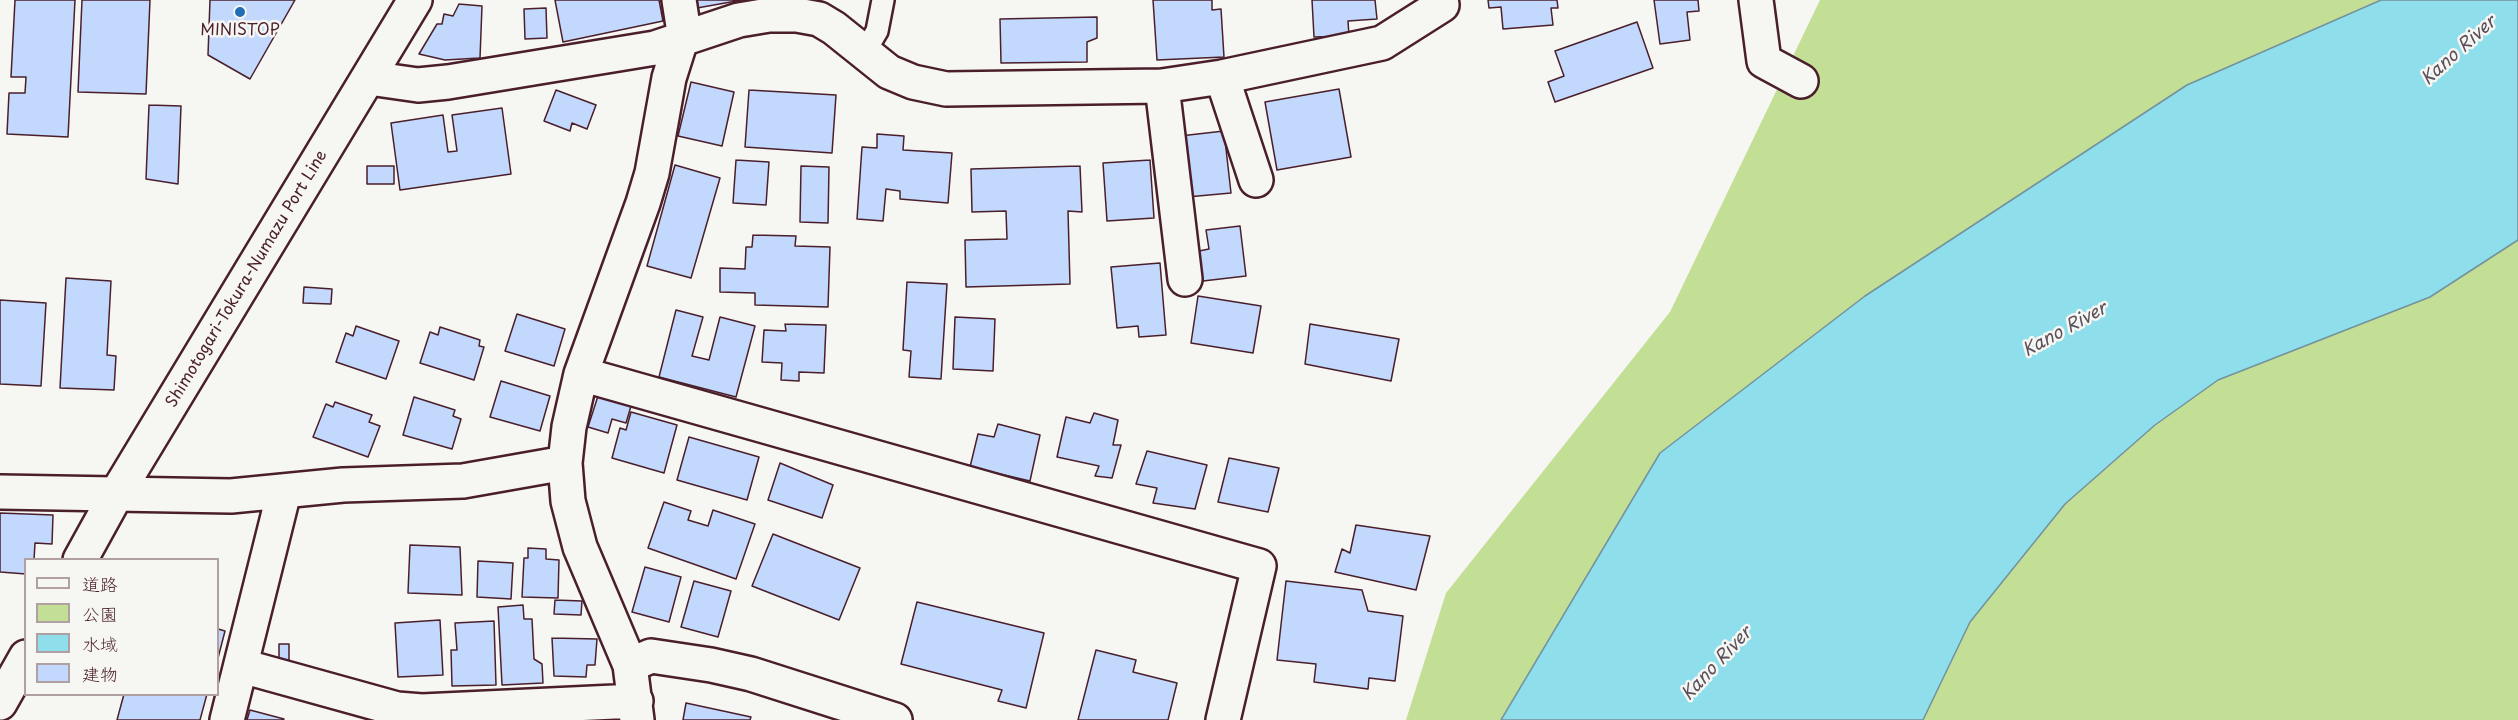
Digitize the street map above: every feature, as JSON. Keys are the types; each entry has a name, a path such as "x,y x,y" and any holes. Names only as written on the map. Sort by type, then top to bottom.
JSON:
{"street":[{"name":"Shimotogari-Tokura-Numazu Port Line","path":"81,558 117,493 415,0"},
{"path":"242,666 397,709 422,711 637,710 630,665 580,547 568,501 565,463 569,427 581,374 643,203 669,78 681,40 679,0"},
{"path":"369,78 418,85 448,82 655,48 739,20 769,15 797,15 819,19 889,72 913,82 946,88 1162,86 1222,77 1382,43 1442,5 1441,0"},
{"path":"1756,0 1764,61 1801,81"},
{"path":"1222,77 1256,180"},
{"path":"1162,86 1185,279"},
{"path":"581,374 1259,566 1223,720"},
{"path":"0,492 231,496 343,485 463,481 565,463"},
{"path":"227,720 284,492"},
{"path":"630,665 651,656 711,665 751,674 895,720"},
{"path":"0,703 24,661"}],"lane":[{"path":"864,53 877,31 883,0"}],"green space":[{"path":"1820,0 2381,0 2187,85 1865,296 1660,453 1501,720 1406,720 1446,593 1670,312"},
{"path":"2518,240 2518,720 1923,720 1970,622 2065,504 2155,425 2218,380 2430,297"}],"water":[{"name":"Kano River","path":"2381,0 2518,0 2518,240 2430,297 2218,380 2155,425 2065,504 1970,622 1923,720 1501,720 1660,453 1865,296 2187,85"}],"building":[{"path":"15,0 75,0 68,137 7,134 9,93 25,93 26,77 11,77"},
{"path":"82,0 150,0 146,94 78,92"},
{"path":"210,0 295,0 250,79 208,55"},
{"path":"555,0 659,0 663,21 563,42"},
{"path":"696,0 742,0 697,8"},
{"path":"1153,0 1212,0 1212,10 1221,9 1224,57 1157,60"},
{"path":"1312,0 1375,0 1377,19 1348,21 1349,36 1314,37"},
{"path":"1488,0 1557,0 1558,8 1551,8 1553,25 1503,29 1501,7 1489,8"},
{"path":"1654,0 1698,0 1699,11 1687,12 1690,40 1660,44"},
{"path":"459,4 482,6 480,58 445,60 419,54 437,24 442,24 444,14 453,16"},
{"path":"546,8 547,38 525,39 524,9"},
{"path":"1097,17 1097,38 1087,42 1087,62 1001,63 1000,19"},
{"path":"1637,22 1653,68 1555,102 1548,82 1564,76 1555,51"},
{"path":"691,82 734,92 722,146 678,136"},
{"path":"1339,89 1351,157 1277,170 1265,102"},
{"path":"556,90 596,105 587,129 572,123 570,131 544,121"},
{"path":"749,90 836,95 832,153 745,147"},
{"path":"149,105 181,106 178,184 146,179"},
{"path":"502,108 511,174 400,190 391,123 443,115 448,152 457,151 452,115"},
{"path":"1224,131 1231,193 1187,197 1180,136"},
{"path":"877,134 904,136 903,150 952,153 948,203 900,199 900,191 886,189 883,221 857,219 862,147 877,148"},
{"path":"736,160 769,162 766,205 733,203"},
{"path":"1150,160 1154,218 1107,221 1103,163"},
{"path":"675,165 720,178 691,278 647,266"},
{"path":"367,166 394,166 394,184 367,184"},
{"path":"801,166 829,167 828,223 800,222"},
{"path":"1080,166 1082,212 1068,211 1070,284 966,287 965,240 1007,239 1006,211 972,212 971,169"},
{"path":"1240,226 1246,276 1203,281 1199,251 1209,249 1206,230"},
{"path":"753,235 796,236 795,246 830,247 828,307 755,305 755,293 720,292 720,268 745,269 746,247 752,247"},
{"path":"1160,263 1166,335 1139,337 1138,326 1117,328 1111,267"},
{"path":"66,278 111,281 107,355 116,356 114,390 60,388"},
{"path":"907,282 947,284 941,379 909,377 911,351 903,350"},
{"path":"304,287 332,289 331,304 303,303"},
{"path":"1198,296 1261,306 1253,353 1191,343"},
{"path":"0,300 46,303 41,386 0,384"},
{"path":"676,310 703,317 692,356 709,360 720,317 755,326 736,397 659,377"},
{"path":"517,314 565,329 554,366 505,351"},
{"path":"955,317 995,319 993,371 953,369"},
{"path":"785,324 826,325 824,373 799,372 799,381 781,380 782,363 762,362 764,330 786,331"},
{"path":"1310,324 1399,339 1391,381 1305,364"},
{"path":"356,326 399,341 386,379 336,362 346,333 353,336"},
{"path":"440,327 480,340 479,346 484,347 474,380 420,363 430,332 438,335"},
{"path":"501,381 550,396 540,431 490,417"},
{"path":"598,396 631,406 626,423 612,419 608,433 588,427"},
{"path":"414,397 455,410 453,416 461,419 452,449 403,435"},
{"path":"335,402 372,415 369,422 380,426 368,457 313,437 326,404 333,407"},
{"path":"631,412 677,425 664,473 612,458 620,428 626,430"},
{"path":"1094,413 1118,420 1113,445 1121,445 1112,478 1095,476 1099,466 1057,457 1066,417 1090,423"},
{"path":"998,424 1040,435 1030,481 970,467 978,434 994,437"},
{"path":"689,437 759,457 747,500 677,480"},
{"path":"1147,451 1207,465 1195,509 1153,503 1157,488 1136,484"},
{"path":"1229,458 1279,468 1268,512 1218,502"},
{"path":"780,463 833,485 822,518 768,500"},
{"path":"664,502 691,511 688,520 708,526 713,510 755,524 736,579 648,548"},
{"path":"0,513 53,515 52,544 35,543 34,558 24,558 24,574 0,572"},
{"path":"1356,525 1430,536 1416,590 1335,572 1342,549 1350,553"},
{"path":"773,534 860,568 839,620 752,586"},
{"path":"410,545 460,547 462,595 408,593"},
{"path":"528,548 546,549 546,559 559,560 558,598 522,597 524,558 528,558"},
{"path":"478,561 513,563 511,599 477,597"},
{"path":"645,567 681,577 669,622 632,612"},
{"path":"694,581 731,591 718,637 681,627"},
{"path":"1286,581 1362,590 1368,611 1403,616 1395,681 1369,678 1368,689 1314,682 1316,664 1277,660"},
{"path":"555,600 582,601 581,615 554,614"},
{"path":"917,602 1044,633 1026,708 998,701 1002,690 901,664"},
{"path":"523,605 524,619 532,619 534,659 542,664 543,683 502,685 498,607"},
{"path":"440,620 443,675 398,677 395,623"},
{"path":"494,621 496,685 452,686 451,650 457,650 455,623"},
{"path":"219,629 225,631 219,654"},
{"path":"552,638 597,639 595,665 587,665 586,677 554,676"},
{"path":"279,644 289,644 289,660 279,660"},
{"path":"1096,650 1136,660 1133,672 1177,683 1168,720 1078,720"},
{"path":"123,696 206,696 200,720 117,720"},
{"path":"686,703 751,717 750,720 683,720"},
{"path":"250,710 284,719 247,720"}],"place":[{"name":"MINISTOP","path":"240,12"}]}
